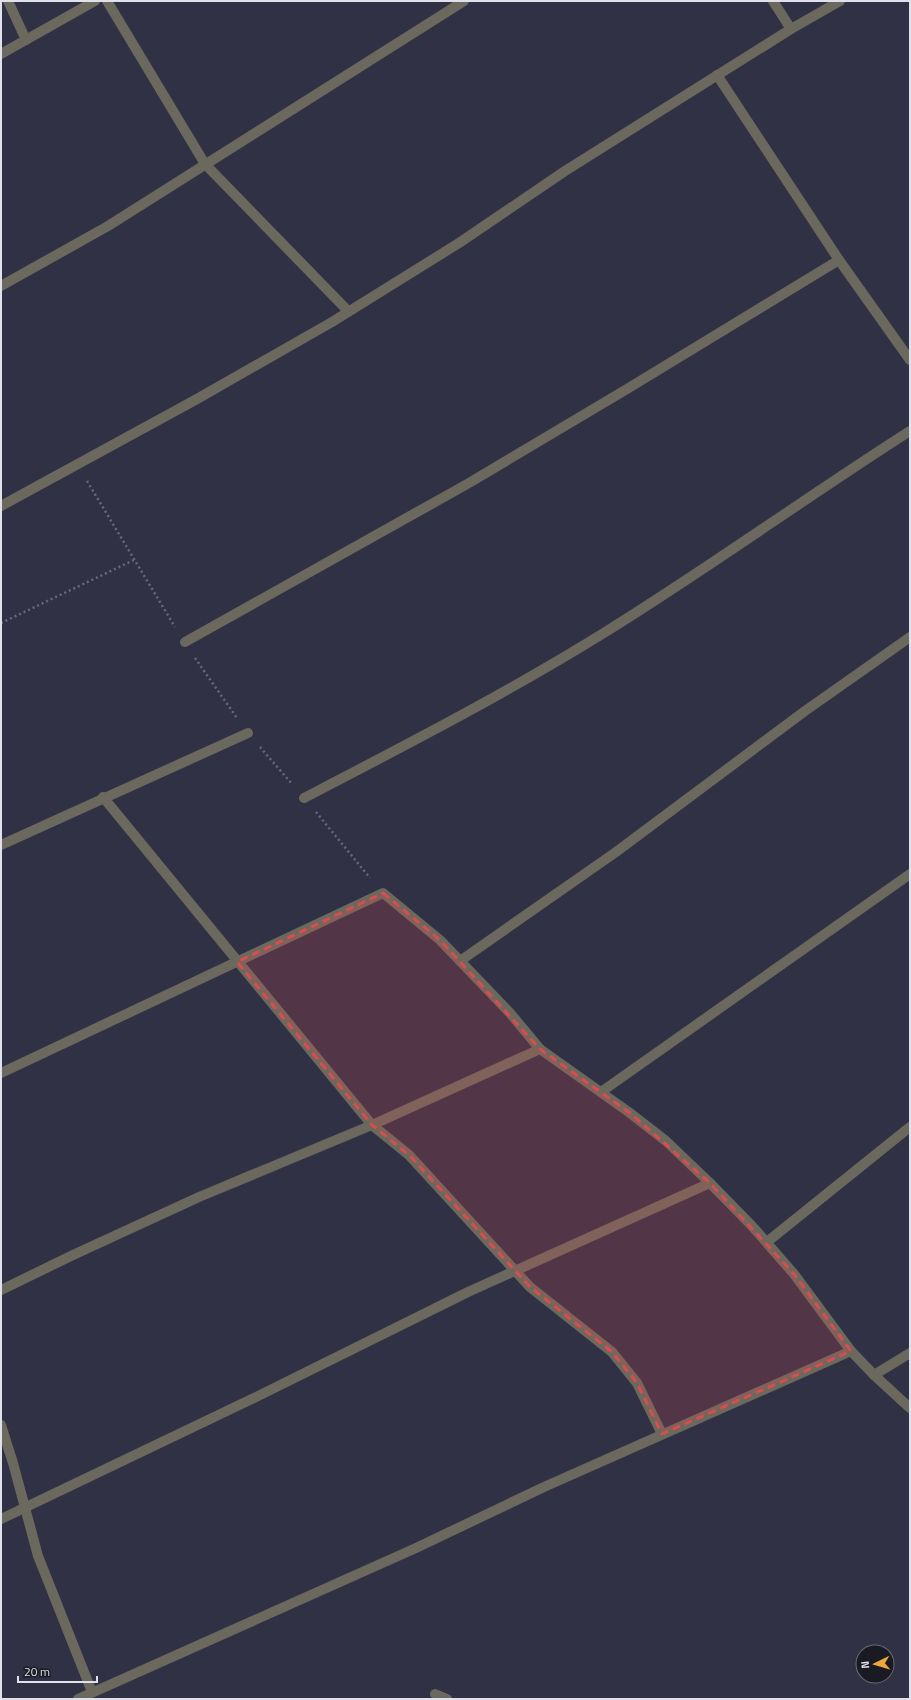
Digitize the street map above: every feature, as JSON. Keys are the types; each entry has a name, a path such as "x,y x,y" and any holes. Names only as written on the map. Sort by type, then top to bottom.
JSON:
{"street":[{"path":"8,1 26,40"},
{"path":"1,54 95,1"},
{"path":"107,1 205,164 348,312"},
{"path":"1,286 108,226 464,1"},
{"path":"773,1 791,29"},
{"path":"1,506 197,399 348,312 459,243 566,171 791,29 840,1"},
{"path":"718,75 838,260 910,360"},
{"path":"185,642 469,483 627,389 838,260"},
{"path":"304,798 422,737 508,690 607,632 716,561 847,471 910,431"},
{"path":"460,961 616,852 805,711 910,637"},
{"path":"1,845 103,797 209,752 248,733"},
{"path":"103,797 372,1125 409,1155 530,1287 612,1352 637,1383 662,1434"},
{"path":"601,1092 910,874"},
{"path":"1,1073 383,893 440,940 510,1014 540,1049 630,1113 666,1141 710,1183 767,1242 794,1274 851,1351 874,1375 910,1408"},
{"path":"1,1290 199,1196 372,1125 540,1049"},
{"path":"767,1242 910,1127"},
{"path":"1,1519 254,1398 515,1270 710,1183"},
{"path":"78,1699 416,1548 544,1487 851,1351"},
{"path":"874,1375 910,1353"},
{"path":"1,1425 14,1464 38,1556 92,1692"},
{"path":"435,1694 447,1699"}],"path":[{"path":"77,465 199,664 248,733 383,893"},
{"path":"1,623 134,560"}],"highlighted area":[{"path":"383,893 440,940 540,1049 630,1113 710,1183 794,1274 851,1351 662,1434 637,1383 612,1352 530,1287 409,1155 372,1125 237,962"}]}
